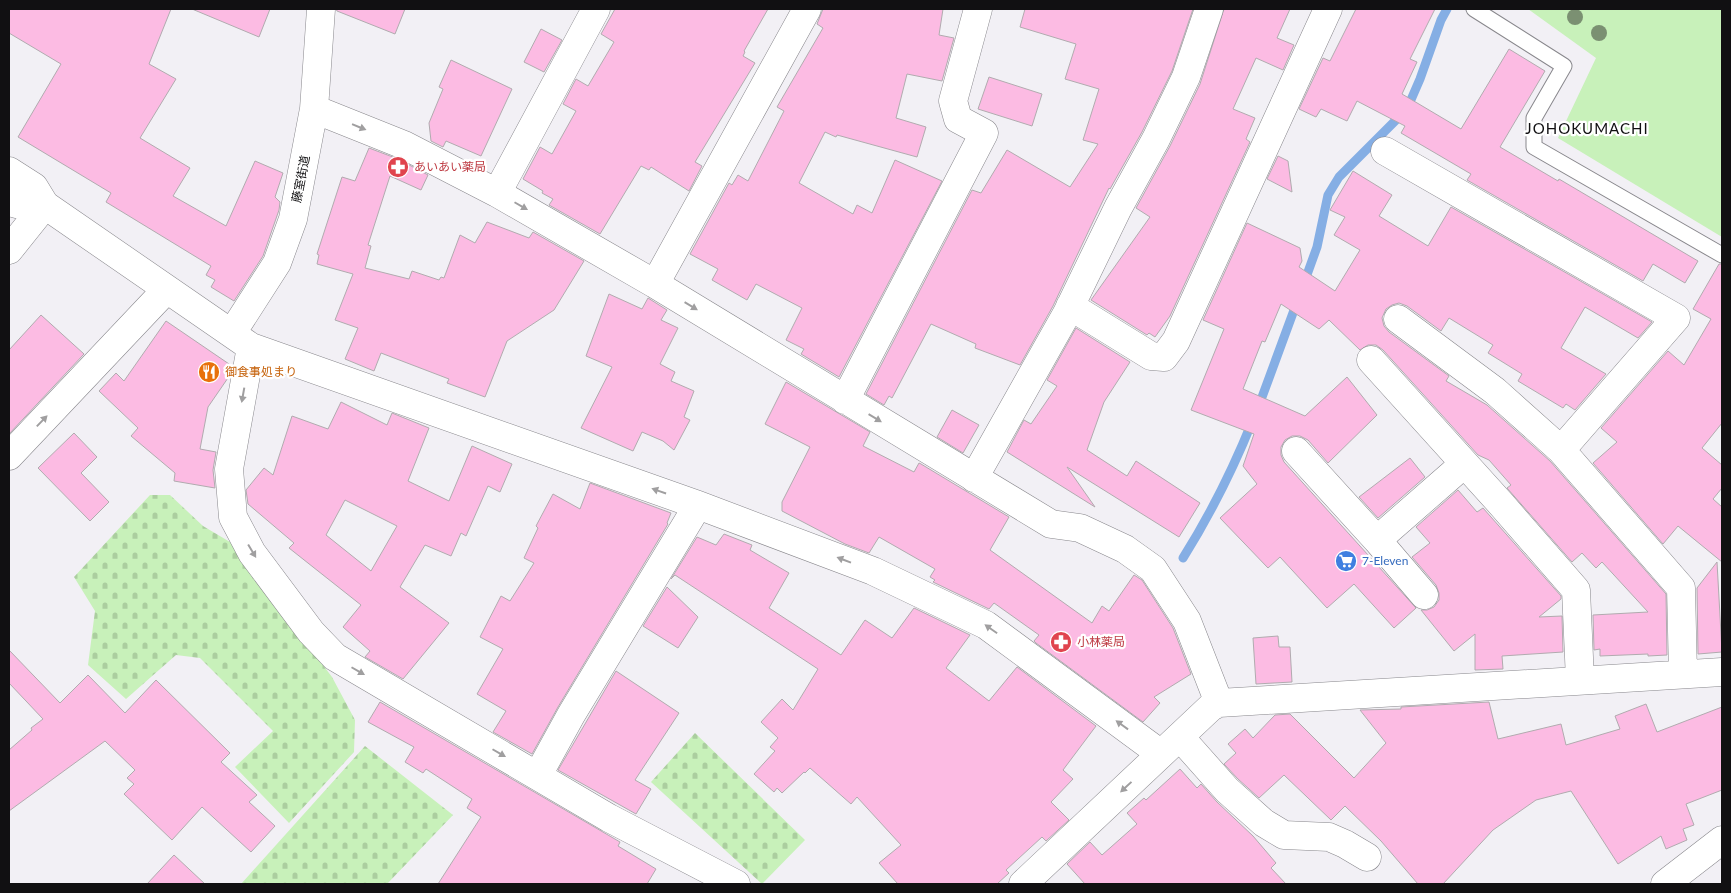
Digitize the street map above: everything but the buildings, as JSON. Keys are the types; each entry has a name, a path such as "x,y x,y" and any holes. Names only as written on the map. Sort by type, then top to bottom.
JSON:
{"street":[{"name":"藤室街道","path":"242,340 269,277 283,250 293,219 314,109 321,9"},
{"path":"497,193 594,9"},
{"path":"655,284 807,9"},
{"path":"845,400 984,133 958,119 953,101 978,9"},
{"path":"974,478 1070,306 1118,208 1156,139 1186,77 1209,9"},
{"path":"1070,306 1151,356 1164,357 1176,341 1328,9"},
{"path":"314,109 404,145 497,193 655,284 1051,524 1080,528 1125,549 1154,569 1187,621 1220,703"},
{"path":"1385,151 1676,318 1561,450"},
{"path":"9,171 34,187 45,205 166,290 242,340 698,505 873,571 986,625 1170,745 1228,790 1264,823 1284,834 1329,837 1346,844 1367,857"},
{"path":"9,202 28,207 45,205"},
{"path":"9,250 45,205"},
{"path":"9,456 166,290"},
{"path":"1398,319 1495,391 1561,450 1681,588 1683,674"},
{"path":"242,340 229,469 233,517 252,553 311,632 335,657 609,818 736,884"},
{"path":"1371,360 1576,590 1580,680"},
{"path":"1296,452 1377,540 1424,595"},
{"path":"1377,540 1464,464"},
{"path":"538,776 570,715 698,505"},
{"path":"1023,884 1211,707 1220,703 1722,672"},
{"path":"1666,884 1719,848"}],"lane":[{"path":"1474,9 1564,66 1534,118 1534,147 1722,255"}],"green space":[{"path":"1528,9 1722,9 1722,237 1558,138 1596,58"},
{"path":"150,495 170,495 203,526 230,542 332,677 355,720 354,752 289,823 235,767 273,731 200,658 176,655 126,699 88,665 95,611 74,577"},
{"path":"695,733 805,840 762,884 651,782"},
{"path":"365,746 453,815 387,884 241,884"}],"waterway":[{"path":"1304,283 1317,247 1328,195 1339,177 1407,109 1447,9"},
{"path":"1258,408 1297,302"},
{"path":"1183,558 1220,492 1252,422"}],"place":[{"name":"あいあい薬局","path":"398,167"},
{"name":"御食事処まり","path":"209,372"},
{"name":"7-Eleven","path":"1346,561"},
{"name":"小林薬局","path":"1061,642"}],"district":[{"name":"JOHOKUMACHI","path":"1587,129"}]}
